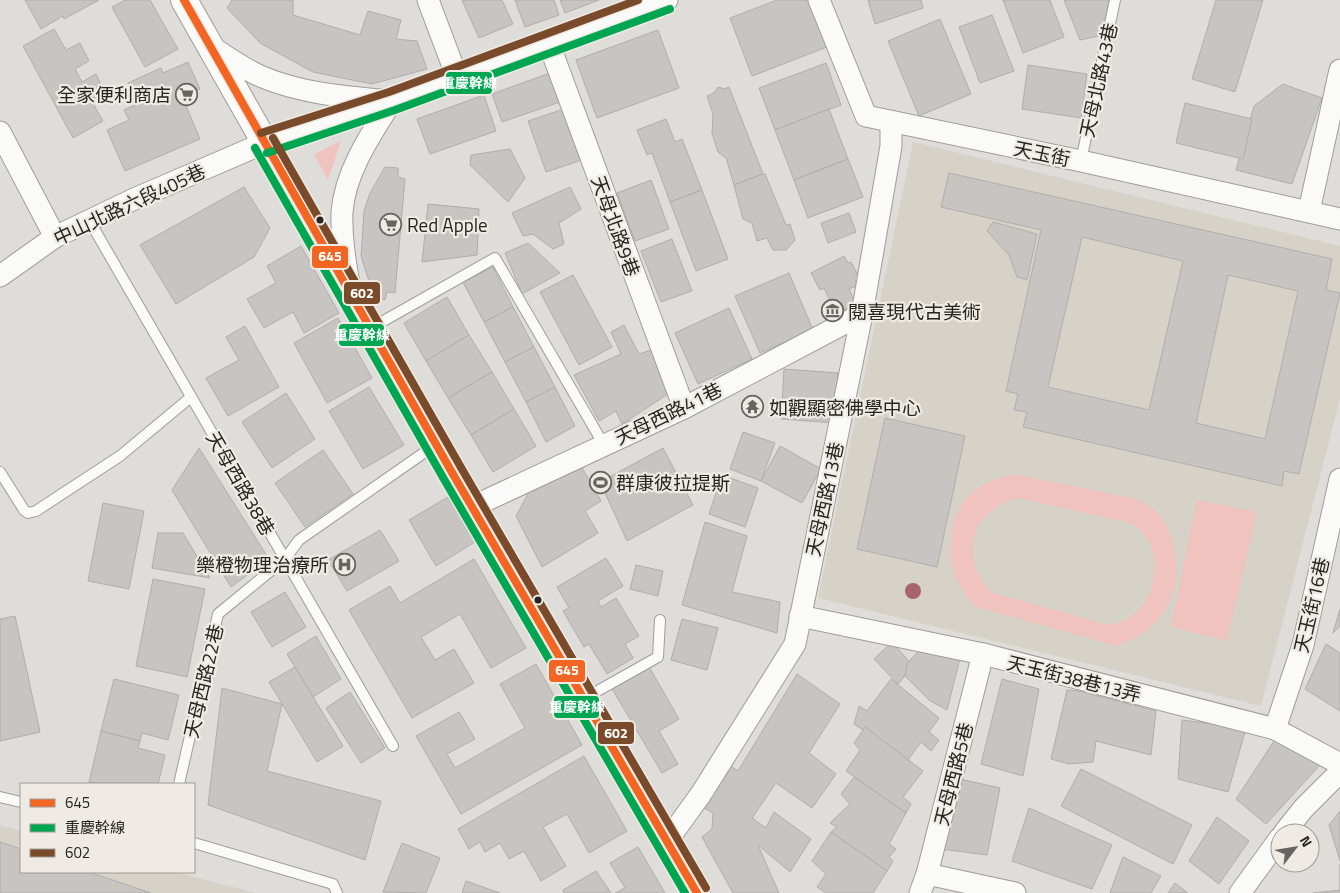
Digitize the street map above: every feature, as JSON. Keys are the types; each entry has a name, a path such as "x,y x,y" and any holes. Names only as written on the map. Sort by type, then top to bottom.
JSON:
{"street":[{"path":"184,0 436,445 697,893"},
{"path":"428,0 457,77"},
{"name":"中山北路六段405巷","path":"0,276 55,237 132,200 264,143 392,101 667,0"},
{"name":"天玉街","path":"820,0 866,116 1340,218"},
{"name":"天母北路9巷","path":"549,44 684,408"},
{"path":"209,46 259,75 294,87 334,96 392,101 368,138 351,174 342,210 342,243 350,293"},
{"path":"1309,211 1340,70"},
{"name":"天母西路13巷","path":"667,841 701,794 795,644 862,314 891,146 891,122"},
{"path":"0,132 55,237"},
{"name":"天母西路41巷","path":"472,507 684,408 862,314"},
{"name":"天玉街16巷","path":"1275,729 1303,644 1340,480"},
{"name":"天玉街38巷13弄","path":"800,616 983,654 1275,729 1338,776"},
{"name":"天母西路5巷","path":"923,884 983,654"},
{"path":"1292,823 1303,809 1338,776"},
{"path":"1240,893 1270,852"},
{"path":"923,884 1015,893"}],"lane":[{"name":"天母北路43巷","path":"1081,161 1115,0"},
{"name":"天母西路38巷","path":"89,220 393,746"},
{"path":"370,328 495,258 604,445"},
{"path":"0,472 24,510 28,512 36,511 120,456 191,397"},
{"name":"天母西路22巷","path":"179,783 218,614 285,559 298,540 436,445"},
{"path":"584,699 658,657 660,620"},
{"path":"0,797 20,802"},
{"path":"195,843 333,884 337,893"}],"shaded area":[{"path":"341,141 328,180 314,154"},
{"path":"913,142 1340,246 1340,399 1261,706 818,598"},
{"path":"1013,474 1136,499 1149,506 1161,516 1171,535 1176,565 1176,580 1166,609 1157,621 1132,640 1117,646 976,607 962,589 954,570 951,556 952,530 962,505 970,495 987,483","holes":["1018,498 1126,522 1138,528 1147,538 1155,563 1151,590 1145,602 1124,621 1109,625 993,593 983,582 975,565 974,538 982,520 998,507"]},
{"path":"1197,500 1257,512 1227,641 1171,627"},
{"path":"0,825 20,831 20,873 180,873 256,893 0,893"}],"building":[{"path":"25,0 99,0 64,19 63,16 41,29"},
{"path":"125,0 150,0 178,49 145,67 112,7"},
{"path":"232,0 293,0 293,15 360,35 368,11 401,20 396,39 417,41 427,69 372,84 313,72 260,43 227,8"},
{"path":"462,0 502,0 513,24 479,38"},
{"path":"515,0 554,0 559,15 525,27"},
{"path":"560,0 599,0 565,13"},
{"path":"777,0 809,0 827,47 752,76 730,18"},
{"path":"868,0 921,0 923,8 875,24"},
{"path":"1003,0 1050,0 1064,37 1023,53"},
{"path":"1064,0 1109,0 1103,35 1080,40"},
{"path":"1216,0 1263,0 1235,92 1192,79"},
{"path":"992,15 1014,71 980,83 959,27"},
{"path":"940,19 971,94 919,116 888,41"},
{"path":"54,29 66,50 80,43 89,61 75,69 82,82 96,74 105,93 91,100 103,121 73,138 23,46"},
{"path":"658,30 679,88 597,118 576,60"},
{"path":"188,62 200,89 182,96 200,139 125,171 107,130 129,120 124,110 137,104 128,83 161,68 163,73"},
{"path":"826,63 841,105 775,130 759,88"},
{"path":"1028,65 1087,74 1081,118 1022,109"},
{"path":"550,73 560,102 502,122 492,94"},
{"path":"1283,84 1322,98 1292,184 1236,170 1254,106"},
{"path":"718,87 724,89 729,87 763,174 734,185 726,158 718,152 712,133 713,114 707,96 714,93"},
{"path":"484,95 496,131 430,154 417,119"},
{"path":"1185,103 1252,119 1243,159 1176,143"},
{"path":"564,109 582,160 546,172 528,121"},
{"path":"829,109 848,159 794,180 775,130"},
{"path":"666,119 675,142 682,139 702,190 670,202 652,153 647,155 637,130"},
{"path":"510,149 525,178 508,202 470,165 471,155"},
{"path":"848,159 863,197 808,218 794,180"},
{"path":"385,167 398,168 398,177 405,179 395,293 387,292 385,300 374,297 361,256 364,211 370,193"},
{"path":"949,173 1332,259 1326,290 1340,293 1299,474 1284,471 1282,486 1023,427 1027,412 1014,410 1018,394 1006,391 1041,230 941,207","holes":["1082,237 1183,261 1149,410 1048,387","1228,275 1298,291 1265,439 1196,423"]},
{"path":"765,174 786,225 790,224 795,240 786,250 773,250 767,238 757,241 752,223 743,219 734,185"},
{"path":"651,180 669,229 635,241 617,193"},
{"path":"244,187 270,228 254,257 176,304 140,245"},
{"path":"570,187 581,209 559,223 564,244 553,249 533,234 523,236 512,213"},
{"path":"702,190 728,259 696,271 670,202"},
{"path":"428,204 479,209 477,255 422,262"},
{"path":"849,213 856,232 828,243 821,223"},
{"path":"993,222 1037,234 1027,280 1017,277 1009,255 987,231"},
{"path":"672,239 692,291 661,302 641,251"},
{"path":"528,243 560,273 522,294 505,253"},
{"path":"301,246 339,313 304,333 293,312 264,328 247,299 276,283 267,266"},
{"path":"844,256 848,263 851,262 858,275 854,277 858,285 849,289 855,302 848,305 850,307 844,310 841,305 834,308 824,288 820,290 811,273"},
{"path":"493,267 513,307 484,322 463,282"},
{"path":"789,273 813,330 760,353 735,296"},
{"path":"573,275 612,347 579,365 540,292"},
{"path":"447,297 469,335 426,361 404,323"},
{"path":"513,307 534,347 505,362 484,322"},
{"path":"729,308 752,359 698,384 675,333"},
{"path":"338,318 372,378 327,403 294,343"},
{"path":"624,325 639,354 654,349 668,394 622,424 616,411 599,421 574,375 621,354 611,332"},
{"path":"245,326 279,387 228,416 206,378 239,360 226,337"},
{"path":"469,335 492,372 448,398 426,361"},
{"path":"534,347 555,387 526,402 505,362"},
{"path":"784,369 838,373 835,423 781,419"},
{"path":"492,372 514,409 471,435 448,398"},
{"path":"369,387 404,445 363,469 329,411"},
{"path":"555,387 575,426 546,442 526,402"},
{"path":"286,393 315,439 272,468 242,422"},
{"path":"514,409 536,446 493,472 471,435"},
{"path":"885,418 965,436 937,567 857,549"},
{"path":"743,432 775,443 761,481 730,469"},
{"path":"780,446 821,469 802,503 761,481"},
{"path":"199,448 269,559 231,587 172,490"},
{"path":"663,448 693,505 627,541 600,482"},
{"path":"323,450 353,494 305,527 275,483"},
{"path":"580,464 601,501 585,511 598,533 542,567 516,516 529,492"},
{"path":"722,475 758,488 745,527 709,514"},
{"path":"448,497 475,542 436,566 409,520"},
{"path":"103,503 144,511 129,589 88,581"},
{"path":"705,522 747,536 732,592 780,602 777,633 682,605"},
{"path":"380,530 399,561 347,591 328,560"},
{"path":"158,533 183,533 210,578 152,568"},
{"path":"606,558 623,586 598,601 601,607 616,598 639,636 625,644 633,658 607,674 589,644 584,647 563,611 569,608 557,587"},
{"path":"474,559 526,648 491,668 460,614 421,637 435,660 454,649 474,683 412,718 349,610 390,586 400,603"},
{"path":"636,565 663,571 658,596 630,589"},
{"path":"153,579 205,589 187,677 136,666"},
{"path":"285,592 306,627 272,647 251,612"},
{"path":"1340,609 1340,626 1333,633"},
{"path":"15,616 40,732 0,741 0,619"},
{"path":"682,619 718,628 707,670 671,660"},
{"path":"316,636 341,679 313,697 287,654"},
{"path":"892,642 913,666 898,684 874,659"},
{"path":"1326,644 1340,653 1340,711 1305,689"},
{"path":"920,650 960,658 947,710 929,700 905,676 907,663"},
{"path":"536,664 582,745 461,814 416,736 459,712 475,739 447,754 455,768 525,728 500,684"},
{"path":"648,665 679,719 659,731 678,764 662,773 611,687"},
{"path":"295,667 343,746 317,762 269,682"},
{"path":"797,674 840,704 809,753 836,774 812,808 776,783 752,818 766,828 774,812 811,839 790,872 758,845 779,893 733,893 702,837 712,829 713,813 701,806 726,763 738,771"},
{"path":"114,679 179,695 168,740 142,733 140,741 101,731"},
{"path":"891,679 939,718 929,732 939,740 931,751 921,742 908,760 854,724 859,706 867,711"},
{"path":"1002,679 1039,689 1023,776 981,764"},
{"path":"222,688 282,704 267,771 381,801 365,860 208,805"},
{"path":"1067,690 1079,691 1156,711 1151,755 1096,741 1093,762 1069,764 1051,759"},
{"path":"350,692 385,748 361,763 326,708"},
{"path":"1182,720 1246,728 1228,792 1178,779"},
{"path":"865,727 923,771 903,797 911,804 906,813 846,771 860,750 854,743"},
{"path":"101,731 140,741 138,748 165,755 158,783 89,782"},
{"path":"1276,738 1321,764 1266,824 1236,799"},
{"path":"584,756 627,831 589,853 567,814 543,827 566,866 541,881 524,851 509,859 500,843 485,852 480,842 469,849 458,829"},
{"path":"1081,769 1192,825 1173,864 1061,806"},
{"path":"854,777 906,813 889,844 896,849 889,857 893,861 887,871 831,832 837,827 830,823 850,804 841,794"},
{"path":"955,778 1000,788 987,855 941,849"},
{"path":"1029,808 1112,845 1092,889 1012,861"},
{"path":"1340,811 1340,861 1329,825"},
{"path":"1217,817 1249,841 1219,884 1189,861"},
{"path":"831,832 887,871 873,893 826,893 817,887 826,874 812,861"},
{"path":"0,842 20,849 20,873 92,873 151,893 0,893"},
{"path":"402,843 440,858 426,893 383,892"},
{"path":"638,847 665,893 615,893 625,888 610,863"},
{"path":"1123,857 1161,876 1151,893 1110,893"},
{"path":"596,871 611,893 564,893 563,890"},
{"path":"466,881 500,893 462,893"},
{"path":"1175,883 1188,893 1168,893"},
{"path":"1340,890 1340,893 1313,893"}],"transit line":[{"name":"645","path":"184,0 454,476 697,893"},
{"name":"602","path":"261,133 389,92 638,0"},
{"name":"重慶幹線","path":"267,153 395,110 670,9"},
{"name":"602","path":"273,138 463,471 706,888"},
{"name":"重慶幹線","path":"255,148 445,481 685,893"}],"place":[{"name":"全家便利商店","path":"187,94"},
{"name":"Red Apple","path":"391,224"},
{"name":"閱喜現代古美術","path":"832,311"},
{"name":"如觀顯密佛學中心","path":"753,407"},
{"name":"群康彼拉提斯","path":"600,482"},
{"name":"樂橙物理治療所","path":"345,564"}]}
